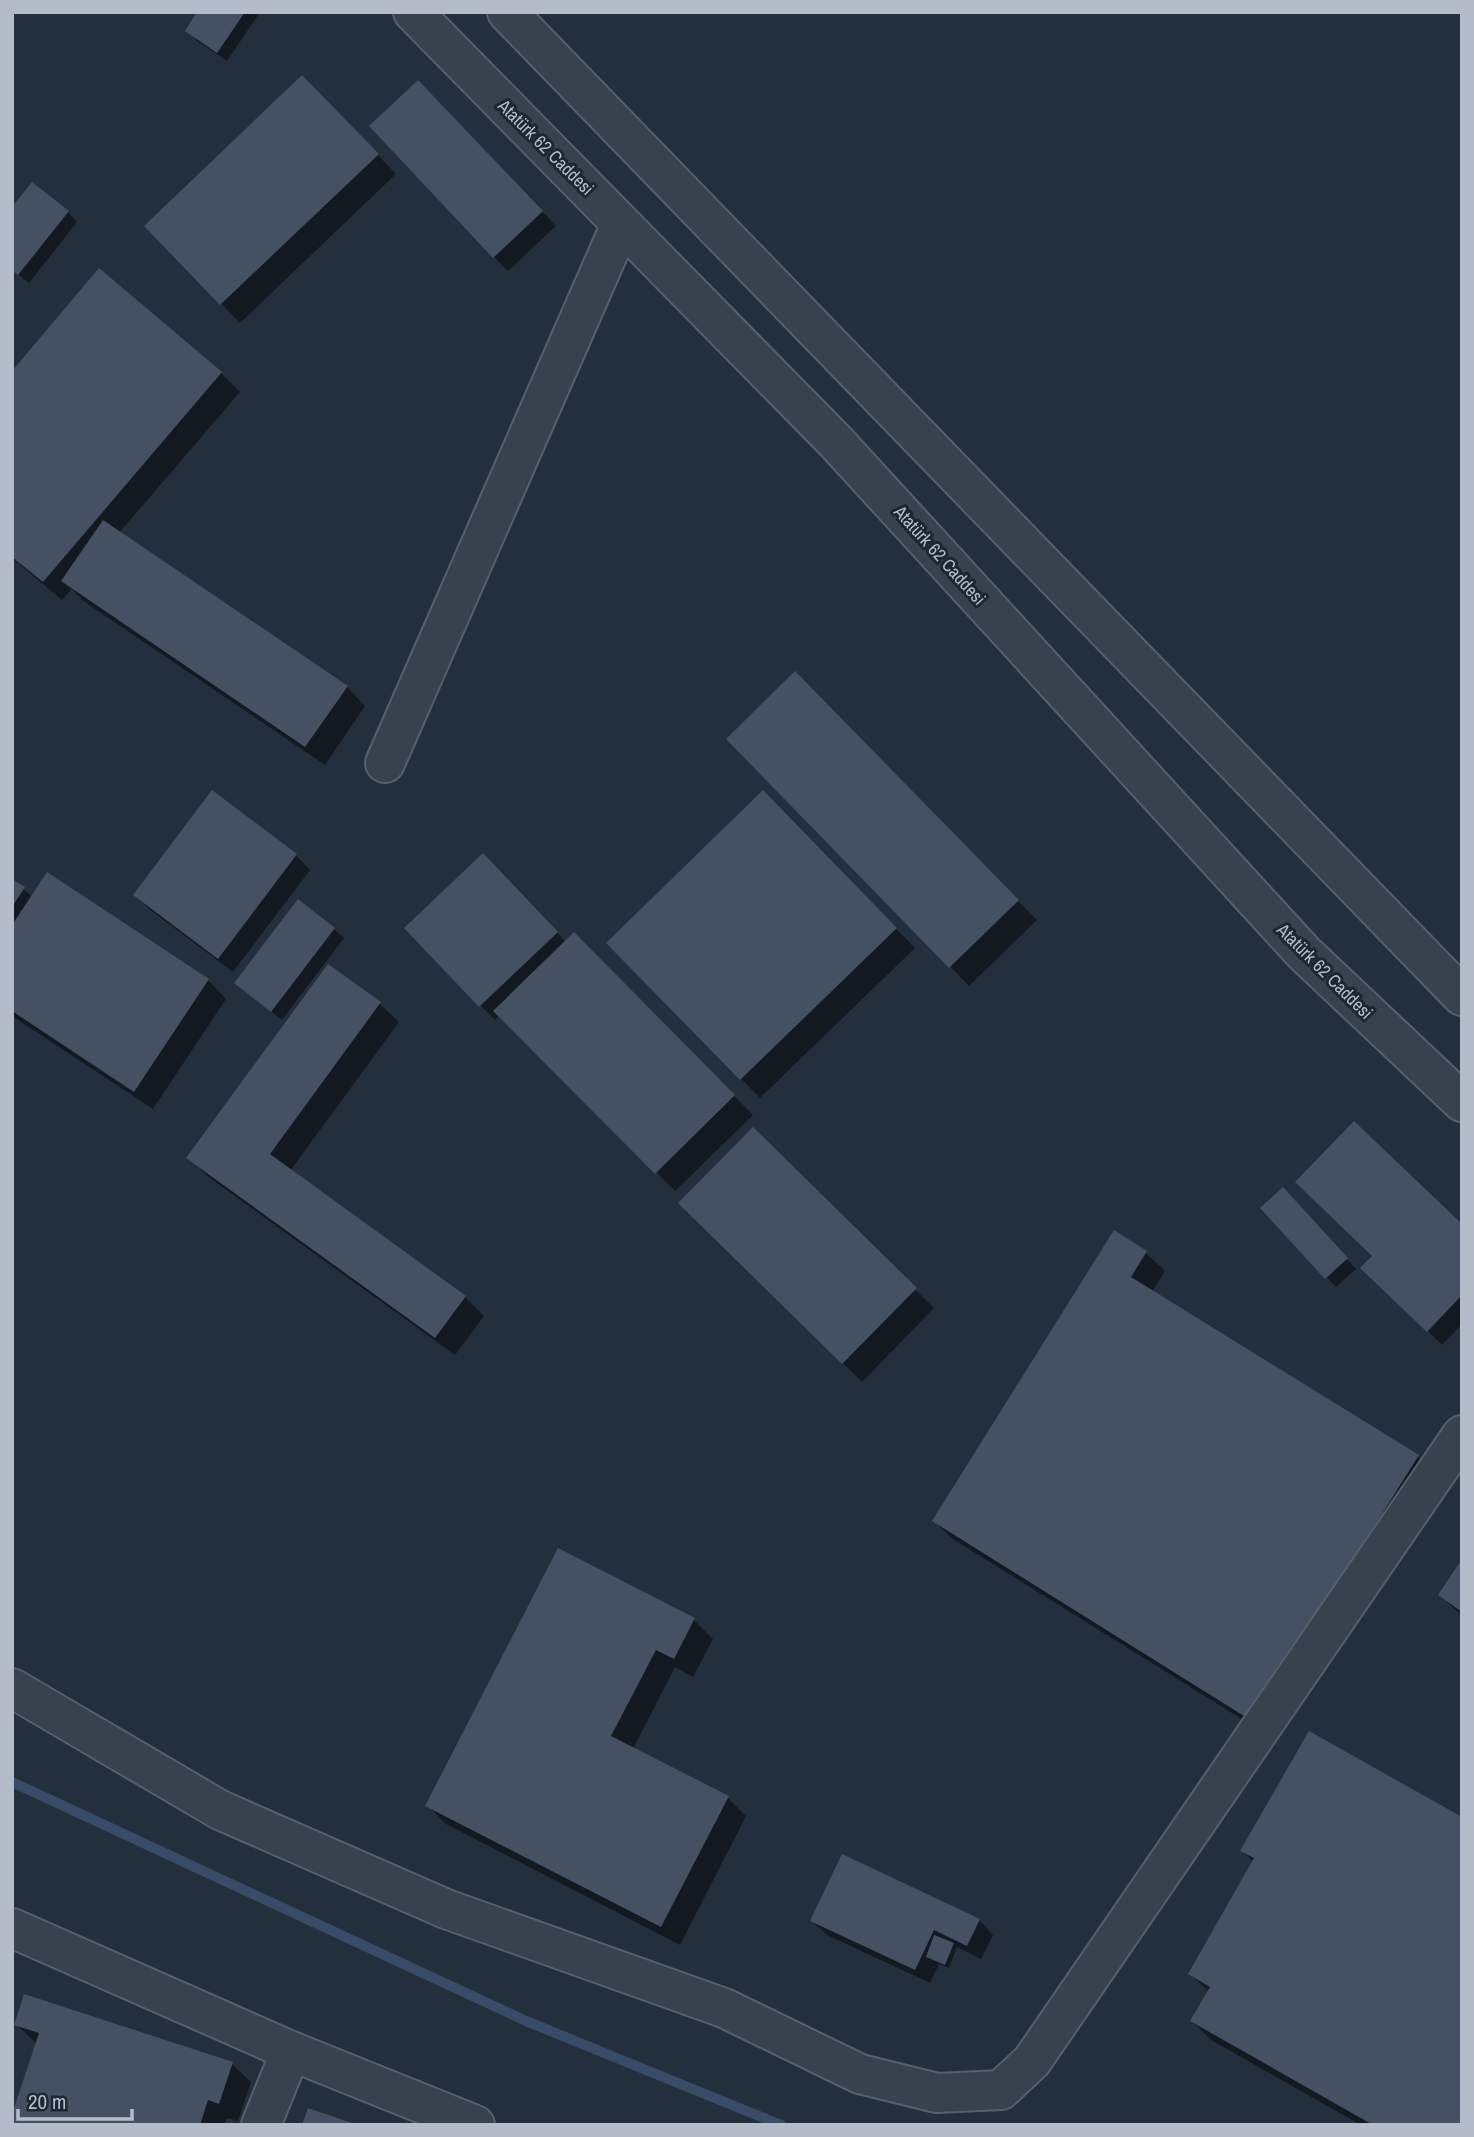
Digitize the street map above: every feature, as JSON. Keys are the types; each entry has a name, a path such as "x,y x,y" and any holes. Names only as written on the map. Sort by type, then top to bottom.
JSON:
{"street":[{"name":"Atatürk 62 Caddesi","path":"412,12 836,442 1304,953 1462,1102"},
{"path":"507,12 1462,996"},
{"path":"385,764 621,223"},
{"path":"12,1688 220,1810 446,1909 724,2008 860,2074 937,2093 1002,2090 1032,2062 1462,1435"},
{"path":"14,1936 475,2125"},
{"path":"261,2125 291,2051"}],"building":[{"path":"197,12 245,12 217,53 185,31"},
{"path":"302,75 379,154 220,305 144,226"},
{"path":"418,80 543,211 493,258 369,126"},
{"path":"32,182 69,211 18,275 12,270 12,207"},
{"path":"99,268 222,372 43,582 12,557 12,371"},
{"path":"103,520 348,686 305,747 61,581"},
{"path":"795,671 1019,900 949,968 726,739"},
{"path":"212,790 297,854 218,959 133,895"},
{"path":"763,790 897,928 740,1080 606,943"},
{"path":"483,853 558,932 479,1007 404,928"},
{"path":"47,872 209,979 134,1092 12,1011 12,925"},
{"path":"12,879 25,887 12,907"},
{"path":"298,899 335,928 271,1012 234,983"},
{"path":"574,932 735,1095 655,1174 493,1011"},
{"path":"328,964 381,1002 270,1154 466,1296 435,1338 186,1158"},
{"path":"1354,1121 1462,1224 1462,1295 1427,1332 1360,1268 1372,1256 1295,1182"},
{"path":"753,1127 917,1288 842,1364 678,1203"},
{"path":"1283,1187 1348,1258 1325,1279 1260,1208"},
{"path":"1114,1230 1147,1251 1131,1277 1419,1455 1252,1721 932,1521"},
{"path":"558,1548 695,1618 674,1659 656,1650 611,1736 729,1796 661,1927 425,1806"},
{"path":"1462,1559 1462,1612 1438,1595"},
{"path":"1309,1731 1462,1817 1462,2125 1373,2125 1190,2021 1210,1987 1188,1974 1254,1858 1240,1851"},
{"path":"842,1854 980,1919 967,1946 934,1930 915,1970 810,1921"},
{"path":"934,1935 954,1943 945,1965 926,1957"},
{"path":"24,1994 233,2062 219,2104 208,2100 200,2125 12,2125 12,2114 39,2033 14,2025"},
{"path":"308,2108 355,2124 302,2125"}],"waterway":[{"path":"12,1782 526,2021 781,2125"}]}
